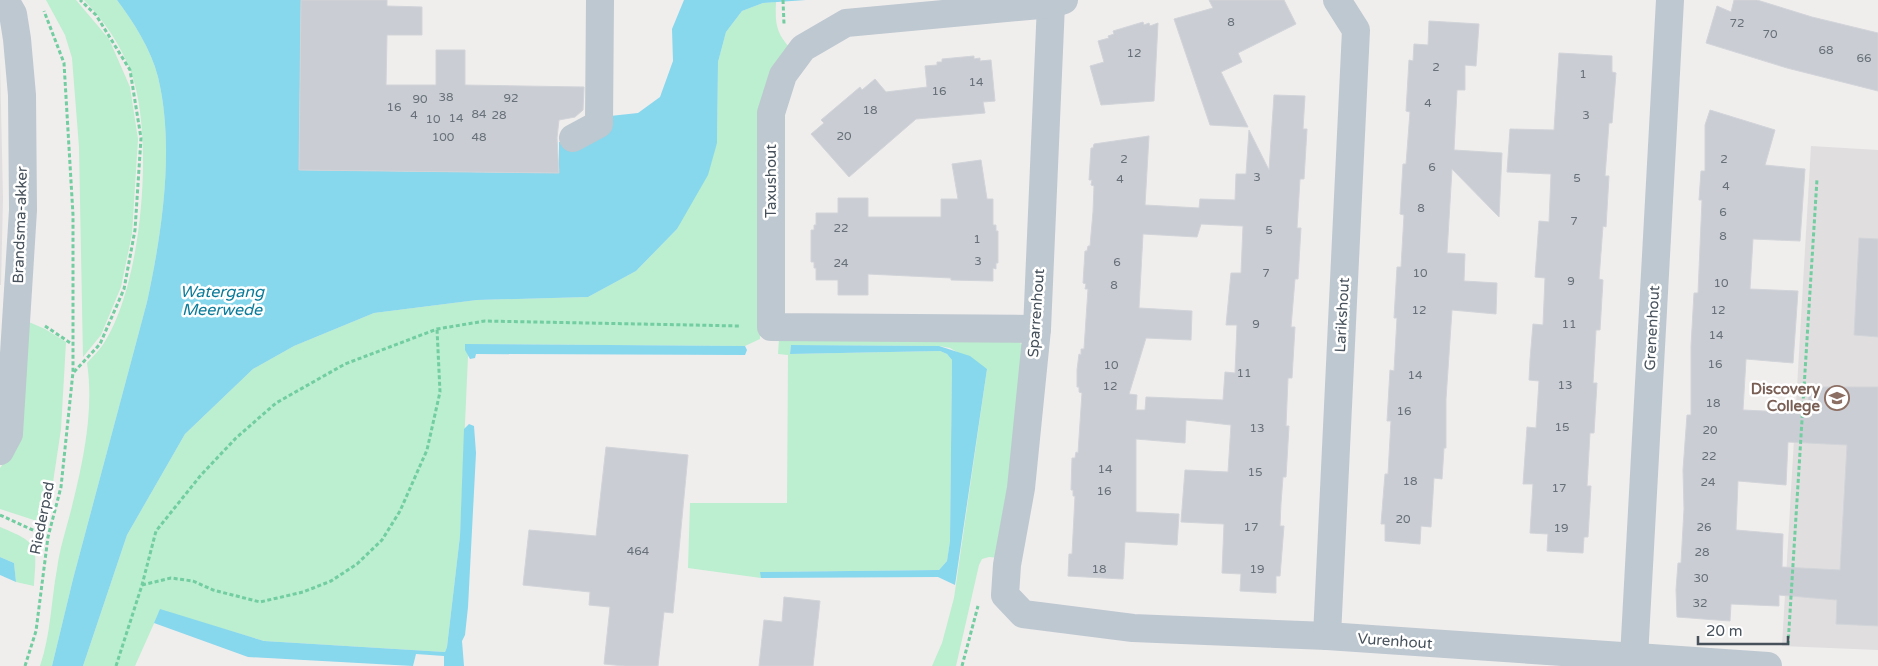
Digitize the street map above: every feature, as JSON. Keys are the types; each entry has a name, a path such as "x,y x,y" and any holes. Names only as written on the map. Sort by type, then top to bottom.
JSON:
{"street":[{"name":"Brandsma-akker","path":"0,451 9,434 23,210 22,95 13,14 5,0"},
{"path":"573,138 599,124 600,0"},
{"name":"Larikshout","path":"1327,636 1356,30 1337,0"},
{"name":"Grenenhout","path":"1634,657 1670,0"},
{"name":"Taxushout","path":"771,327 771,112 783,75 803,48 846,22 1058,2"},
{"name":"Sparrenhout","path":"1023,614 1005,595 1007,565 1021,488 1037,329 1058,2"},
{"path":"771,327 1037,329"},
{"name":"Vurenhout","path":"1023,614 1133,628 1327,636 1768,666"}],"path":[{"path":"73,372 100,344 124,289 135,230 141,138 130,70 96,16 80,0"},
{"path":"783,0 784,5"},
{"name":"Riederpad","path":"25,666 36,631 48,537 61,487 73,372 73,215 64,63 44,11 40,6"},
{"path":"1788,646 1817,180"},
{"path":"116,666 142,585 156,531 201,475 236,438 276,403 345,364 438,329 485,321 771,327"},
{"path":"142,585 171,578 193,581 213,590 260,602 303,592 331,581 357,564 382,540 400,511 427,450 440,392 438,329"},
{"path":"0,515 48,537"}],"shaded area":[{"path":"0,62 3,198 1,285 0,285"},
{"name":"Discovery College","path":"1811,146 1878,150 1878,650 1782,646"}],"green space":[{"path":"46,0 76,0 109,39 130,87 138,139 132,234 121,287 101,335 83,357 79,147 72,58 65,35"},
{"path":"84,0 117,0 136,27 146,46 158,77 163,104 166,132 166,161 162,219 147,302 73,579 52,666 40,666 49,630 60,552 77,485 87,433 89,380 87,363 102,346 116,321 127,288 135,251 143,172 142,134 138,100 131,72 111,34"},
{"path":"776,2 779,33 791,49 762,112 760,339 745,346 465,344 468,356 460,536 445,652 264,641 160,610 135,666 83,666 127,535 185,434 253,369 294,346 374,313 477,300 588,297 636,271 677,229 717,143 718,62 726,32 742,11 763,3"},
{"path":"29,322 66,342 61,429 48,516 40,522 0,509 0,468 15,447"},
{"path":"1016,338 1023,346 1000,558 989,557 982,559 979,565 956,666 932,666 942,643 954,598 987,369 950,348 939,346 791,345 790,354 940,351 947,354 952,360 950,541 947,561 939,570 761,572 761,578 688,568 690,503 787,503 788,355 778,354 779,339"},
{"path":"0,527 22,537 33,547 35,554 34,586 16,582 14,563 0,557"}],"water":[{"name":"Watergang Meerwede","path":"117,0 301,0 299,170 559,173 559,142 582,141 610,116 638,113 660,97 673,61 672,29 684,0 806,0 763,3 742,11 726,32 718,62 717,143 708,175 677,229 636,271 588,297 477,300 374,313 294,346 253,369 185,434 127,535 83,666 52,666 73,579 147,302 162,219 166,132 158,77 151,56 141,37"},
{"path":"465,344 745,346 747,350 745,355 476,354 475,358 470,359 465,350"},
{"path":"791,345 939,346 970,356 987,369 955,585 938,577 761,578 760,572 939,570 947,561 950,541 952,360 947,354 940,351 790,354"},
{"path":"469,424 474,426 476,453 468,607 465,635 462,641 464,666 444,666 444,656 416,654 413,666 248,657 154,623 160,609 264,641 445,652 460,536 464,429"},
{"path":"0,557 14,563 16,582 0,575"}],"building":[{"path":"301,0 387,0 387,6 422,7 422,35 387,35 386,85 436,85 436,50 465,50 465,85 584,87 583,110 575,117 559,120 557,138 559,173 299,170"},
{"path":"1209,0 1284,0 1296,24 1238,53 1242,62 1221,72 1248,127 1210,125 1174,19 1213,8"},
{"path":"1734,0 1757,0 1812,17 1878,33 1878,91 1787,68 1706,43 1717,6 1731,12"},
{"path":"1429,21 1479,24 1476,66 1465,65 1465,90 1457,90 1454,150 1502,153 1499,217 1452,169 1447,253 1465,254 1464,281 1497,283 1496,314 1452,310 1446,399 1446,448 1444,448 1442,479 1434,478 1431,527 1421,526 1420,544 1385,541 1385,524 1381,524 1385,474 1388,474 1391,421 1387,421 1390,370 1394,371 1397,318 1394,318 1397,267 1401,267 1404,215 1400,214 1403,164 1406,164 1410,112 1406,111 1409,60 1413,61 1414,44 1428,45"},
{"path":"1143,22 1144,25 1149,23 1150,26 1158,23 1154,101 1101,105 1090,66 1104,62 1098,41 1109,38 1108,36 1114,34 1113,31"},
{"path":"1559,53 1612,56 1612,72 1616,73 1612,123 1609,123 1605,176 1609,176 1606,227 1603,226 1599,279 1603,280 1600,330 1596,330 1593,383 1597,383 1594,433 1590,433 1587,486 1591,486 1588,537 1584,537 1583,553 1547,551 1548,534 1530,533 1533,484 1523,484 1527,427 1536,428 1539,381 1529,380 1530,360 1533,324 1543,325 1545,278 1535,277 1539,221 1549,222 1551,174 1507,172 1510,129 1554,130"},
{"path":"974,56 974,59 980,58 980,61 991,60 995,101 983,102 985,113 916,119 849,177 811,134 824,123 821,120 860,87 862,90 875,79 886,92 927,87 925,66 937,65 937,62 942,62 942,59"},
{"path":"1274,95 1305,96 1303,129 1307,129 1304,179 1300,179 1297,228 1301,228 1298,279 1295,279 1291,327 1295,327 1292,378 1288,378 1286,426 1289,426 1286,477 1283,477 1281,503 1280,526 1284,526 1280,576 1276,576 1276,593 1240,591 1241,574 1222,573 1224,524 1181,522 1185,470 1228,472 1231,425 1186,420 1185,443 1136,439 1136,512 1179,514 1177,545 1125,542 1123,579 1068,576 1069,554 1072,554 1075,496 1073,496 1073,490 1071,490 1072,458 1075,458 1076,452 1078,453 1082,393 1079,392 1079,387 1077,387 1077,370 1079,354 1081,355 1081,349 1084,349 1088,289 1085,289 1086,284 1083,283 1085,251 1090,246 1093,212 1094,186 1091,185 1092,180 1089,180 1091,148 1093,148 1094,144 1149,136 1145,205 1199,208 1200,199 1235,200 1236,174 1246,174 1249,130 1269,170","holes":["1201,224 1243,226 1241,273 1231,273 1226,325 1237,325 1235,373 1225,372 1223,400 1146,397 1145,410 1136,410 1137,395 1129,394 1146,338 1191,340 1192,311 1139,308 1143,234 1197,237"]},
{"path":"1710,110 1775,130 1765,165 1805,169 1800,241 1753,239 1750,289 1798,291 1793,363 1746,359 1743,410 1808,413 1809,387 1878,387 1878,626 1836,624 1837,600 1779,595 1779,606 1731,604 1730,621 1677,617 1676,590 1678,563 1681,563 1684,509 1683,470 1687,415 1691,415 1691,346 1694,293 1698,293 1702,200 1699,200 1701,171 1705,171 1705,125","holes":["1788,442 1847,445 1840,570 1782,567 1783,534 1736,530 1738,481 1786,485"]},
{"path":"981,160 987,199 993,199 993,225 996,225 996,231 998,231 998,263 996,263 996,269 993,268 993,281 868,274 868,295 838,295 838,280 816,280 816,268 814,268 814,262 811,262 811,230 814,230 814,225 816,225 816,213 838,213 838,198 868,198 868,217 941,217 941,199 958,199 952,164"},
{"path":"1859,238 1878,239 1878,337 1854,335"},
{"path":"606,447 688,455 673,613 664,612 658,666 604,664 610,607 589,605 590,592 523,585 529,530 596,536"},
{"path":"784,597 820,601 813,666 759,666 764,620 782,622"}],"place":[{"name":"Discovery College","path":"1837,398"}]}
